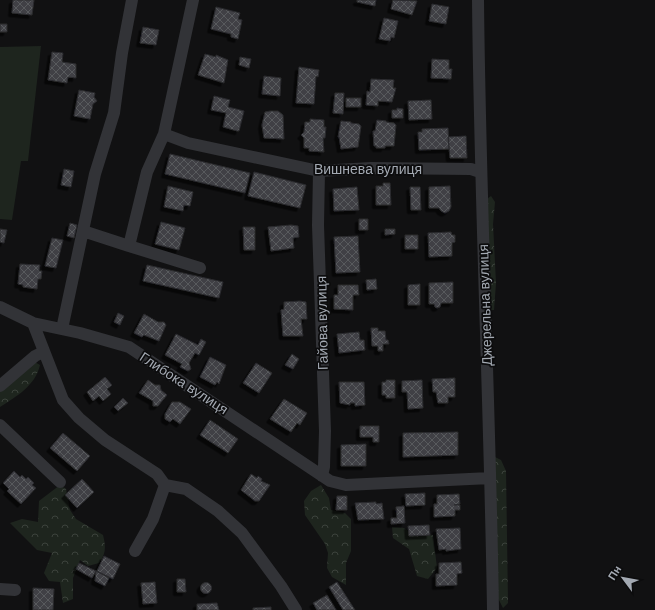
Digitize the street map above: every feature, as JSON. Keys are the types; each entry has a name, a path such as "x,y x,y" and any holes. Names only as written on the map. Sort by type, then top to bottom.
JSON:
{"street":[{"path":"62,328 95,174 114,113 122,53 132,0"},
{"path":"129,246 147,172 164,134 192,0"},
{"name":"Джерельна вулиця","path":"478,0 480,172 485,269 493,610"},
{"name":"Вишнева вулиця","path":"164,134 188,143 319,171 371,168 471,169 480,172"},
{"name":"Гайова вулиця","path":"319,171 318,218 325,431 324,467 322,476"},
{"path":"83,231 200,268"},
{"name":"Глибока вулиця","path":"0,307 33,323 62,328 129,347 322,476 346,485 490,478"},
{"path":"33,323 43,352 63,400 79,418 105,440 157,474 165,485 186,489 218,511 242,533 281,586 296,610"},
{"path":"0,386 35,356 43,352"},
{"path":"0,425 60,482"},
{"path":"135,551 153,519 165,485"},
{"path":"0,589 14,590"}],"green space":[{"path":"41,46 28,161 21,161 12,220 0,219 0,47"},
{"path":"491,196 495,202 493,224 496,283 494,310 490,310 487,199"},
{"path":"31,360 40,365 34,379 24,390 0,407 0,387"},
{"path":"495,457 501,460 506,471 508,603 503,608 497,596"},
{"path":"60,485 66,489 70,510 76,519 103,535 105,543 103,557 99,563 88,566 80,560 73,578 73,599 63,603 60,582 49,581 44,573 52,553 37,550 10,523 22,519 38,522 39,501"},
{"path":"321,485 329,498 331,510 345,513 351,519 351,551 346,563 346,585 332,577 327,568 328,553 325,544 305,515 304,501 311,491"},
{"path":"392,527 404,528 416,536 433,535 437,568 428,579 417,576 409,549 393,538"}],"building":[{"path":"13,0 34,0 32,15 12,13"},
{"path":"357,0 376,0 375,6 357,2"},
{"path":"393,0 417,1 412,15 391,9"},
{"path":"432,4 449,7 446,24 429,21"},
{"path":"216,7 240,13 238,19 242,20 238,39 231,37 231,34 211,29"},
{"path":"384,18 398,21 394,38 391,37 390,41 379,39"},
{"path":"0,24 7,24 7,32 0,32"},
{"path":"143,27 159,30 156,45 140,43"},
{"path":"52,52 63,53 62,62 76,64 76,78 68,77 67,83 48,80"},
{"path":"205,54 216,57 216,55 228,60 224,83 198,75"},
{"path":"240,57 251,59 249,68 239,65"},
{"path":"432,59 449,60 449,69 452,69 451,79 431,78"},
{"path":"299,67 319,70 318,77 316,76 314,104 296,103"},
{"path":"264,76 281,78 280,96 262,94"},
{"path":"371,79 394,80 393,88 396,88 392,102 378,101 378,106 366,105 367,91 370,92"},
{"path":"79,90 95,93 94,97 97,101 93,104 90,119 74,116"},
{"path":"335,93 344,93 343,114 333,113"},
{"path":"214,96 230,100 228,107 244,111 239,131 223,127 226,113 211,110"},
{"path":"346,98 361,98 361,107 346,107"},
{"path":"431,100 432,119 409,120 408,101"},
{"path":"397,108 403,109 403,118 392,118 392,110 397,110"},
{"path":"278,111 283,115 284,139 264,138 262,125 265,112"},
{"path":"310,119 324,120 324,127 326,127 325,138 323,138 324,152 309,151 309,148 304,148 304,138 301,135 304,132 305,122 310,122"},
{"path":"377,120 394,123 396,125 394,146 376,148 376,146 374,146 373,131 375,131"},
{"path":"341,121 359,124 361,126 358,147 341,149 338,137"},
{"path":"448,128 449,149 419,150 418,132 422,132 422,129"},
{"path":"466,136 467,158 450,158 448,137"},
{"path":"170,154 250,173 245,193 165,174"},
{"path":"64,169 74,171 71,187 61,185"},
{"path":"254,172 306,185 300,208 248,196"},
{"path":"383,183 390,183 391,205 376,205 376,186 383,186"},
{"path":"168,186 193,192 190,206 184,205 183,211 164,207"},
{"path":"450,186 451,207 449,211 445,213 439,208 429,208 429,187"},
{"path":"357,187 359,210 334,211 333,189"},
{"path":"410,187 420,187 421,210 411,210"},
{"path":"359,219 368,219 368,230 359,230"},
{"path":"161,222 185,228 179,250 155,244"},
{"path":"70,223 77,225 74,238 67,236"},
{"path":"291,225 298,226 299,237 293,238 294,248 271,251 268,227"},
{"path":"243,227 255,227 255,250 244,250"},
{"path":"0,229 7,230 4,243 0,242"},
{"path":"385,229 395,229 395,234 385,235"},
{"path":"451,232 452,235 455,235 455,242 452,243 452,256 429,257 428,233"},
{"path":"405,235 418,235 418,249 405,249"},
{"path":"358,236 360,272 336,273 334,237"},
{"path":"52,238 63,240 56,268 45,266"},
{"path":"20,264 40,265 39,271 42,271 41,279 38,279 37,289 23,287 23,285 18,284"},
{"path":"147,265 223,282 219,298 143,281"},
{"path":"376,279 377,289 367,290 366,280"},
{"path":"453,282 453,303 441,303 440,307 437,308 434,304 429,304 429,283"},
{"path":"420,284 420,305 408,305 408,285"},
{"path":"338,285 358,285 359,295 353,295 353,310 334,309 334,295 338,295"},
{"path":"284,302 306,302 307,319 301,319 303,336 283,336 281,310 284,309"},
{"path":"118,313 124,316 120,325 114,322"},
{"path":"144,314 158,322 164,322 166,325 159,341 144,335 142,337 134,333"},
{"path":"371,328 378,328 378,331 385,331 386,340 388,340 389,344 383,344 383,351 378,351 378,346 372,346"},
{"path":"359,332 360,340 364,340 365,350 339,353 337,334"},
{"path":"176,334 198,345 201,339 206,342 199,355 195,353 189,363 191,369 188,371 180,367 182,364 165,355"},
{"path":"292,354 299,359 293,369 285,365"},
{"path":"210,357 226,365 219,384 217,382 215,385 200,377"},
{"path":"256,363 272,373 259,393 243,383"},
{"path":"105,377 112,385 107,389 111,394 103,401 99,396 93,401 87,392"},
{"path":"455,378 455,397 448,397 448,403 438,403 436,392 433,392 432,379"},
{"path":"148,380 155,385 160,385 161,390 167,395 158,406 153,406 153,401 139,393"},
{"path":"386,380 395,380 395,398 386,398 386,395 382,395 382,382 386,382"},
{"path":"422,380 423,408 408,409 407,392 402,392 402,381"},
{"path":"339,382 364,382 365,405 355,406 355,403 350,403 350,405 340,403"},
{"path":"123,398 128,403 118,411 114,407"},
{"path":"284,399 307,413 300,425 297,423 291,432 270,419"},
{"path":"172,402 180,402 191,409 180,424 173,419 170,422 165,419 165,414"},
{"path":"210,420 238,439 228,453 200,435"},
{"path":"360,426 379,426 379,442 373,442 373,437 360,437"},
{"path":"458,432 458,455 403,457 403,433"},
{"path":"63,433 90,456 77,471 50,448"},
{"path":"366,444 366,466 341,466 341,445"},
{"path":"14,471 20,477 22,475 26,479 28,477 34,483 32,485 36,488 21,504 7,491 9,489 3,483"},
{"path":"251,474 257,478 258,476 262,479 261,481 270,485 259,501 255,501 241,490"},
{"path":"82,479 94,492 77,508 65,495"},
{"path":"425,493 425,505 406,506 405,494"},
{"path":"459,494 460,504 454,505 460,505 460,510 455,510 455,516 434,517 434,504 437,504 437,495"},
{"path":"337,496 347,496 347,510 336,510"},
{"path":"376,502 376,504 382,503 384,519 358,520 355,503"},
{"path":"404,506 405,523 391,524 391,518 397,518 396,507"},
{"path":"429,525 430,535 409,536 408,526"},
{"path":"460,528 461,549 446,551 446,549 439,550 436,529"},
{"path":"104,556 120,564 113,579 97,571"},
{"path":"461,562 462,573 457,574 457,585 436,586 436,574 439,574 439,563"},
{"path":"79,563 96,571 92,578 76,569"},
{"path":"96,571 109,578 105,586 95,581"},
{"path":"177,579 185,579 186,592 177,592"},
{"path":"155,582 157,603 143,604 141,583"},
{"path":"337,582 355,610 343,610 329,587"},
{"path":"204,583 208,583 210,584 210,592 204,593 201,590 201,586"},
{"path":"33,588 54,589 53,610 33,610"},
{"path":"327,595 336,610 317,610 313,603"},
{"path":"217,603 219,610 197,610 197,604"},
{"path":"271,607 271,610 253,610 253,608"}]}
